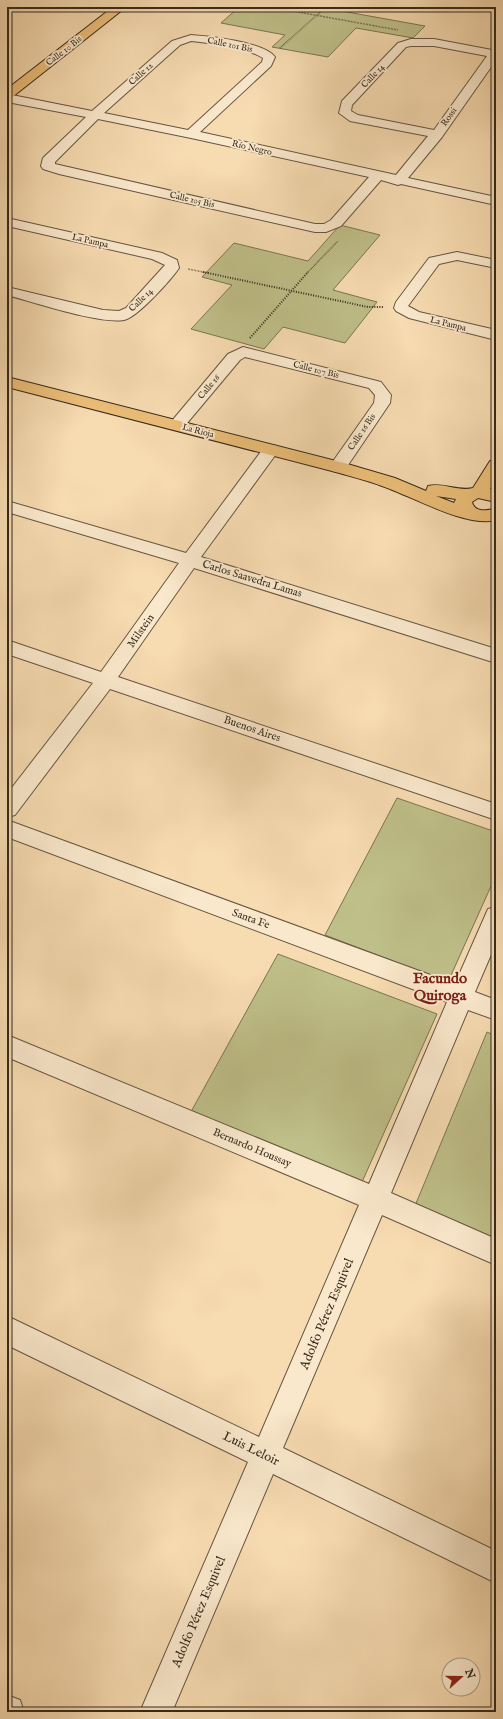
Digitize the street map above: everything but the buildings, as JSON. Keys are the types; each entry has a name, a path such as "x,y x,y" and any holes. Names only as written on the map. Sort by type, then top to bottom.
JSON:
{"main road":[{"name":"Calle 10 Bis","path":"7,96 120,7"},
{"name":"La Rioja","path":"7,382 338,467 389,482 443,505 486,515"},
{"path":"486,515 464,506 464,498 473,494 496,465"},
{"name":"La Rioja","path":"389,482 496,497"}],"street":[{"name":"Calle 101 Bis","path":"190,38 246,47 266,53 269,57"},
{"name":"Calle 12","path":"48,166 48,161 95,115 176,43 190,38"},
{"path":"411,42 495,53"},
{"name":"Calle 14","path":"411,42 402,45 346,104 346,113 354,118 437,134"},
{"name":"Rossi","path":"398,181 437,134 495,53"},
{"path":"191,134 266,63 269,57"},
{"name":"Río Negro","path":"7,96 191,134 398,181 496,201"},
{"name":"Calle 105 Bis","path":"48,166 59,170 315,228 326,228 336,224"},
{"path":"336,224 377,176"},
{"name":"La Pampa","path":"7,222 157,256 172,265"},
{"path":"401,308 401,305 434,261 457,256 496,264"},
{"name":"Calle 14","path":"7,291 103,315 121,316 131,311 172,265"},
{"name":"La Pampa","path":"401,308 414,316 496,335"},
{"name":"Calle 107 Bis","path":"246,352 375,384 383,395"},
{"name":"Calle 16","path":"177,425 234,357 246,352"},
{"name":"Calle 16 Bis","path":"338,467 382,403 383,395"},
{"name":"Milstein","path":"7,809 106,680 190,560 271,450"},
{"name":"Carlos Saavedra Lamas","path":"7,506 190,560 496,656"},
{"name":"Buenos Aires","path":"7,647 496,812"},
{"name":"Santa Fe","path":"7,828 496,1010"},
{"name":"Adolfo Pérez Esquivel","path":"156,1712 266,1457 460,997 496,916"},
{"name":"Bernardo Houssay","path":"7,1046 375,1199 496,1252"},
{"name":"Luis Leloir","path":"7,1330 266,1457 496,1567"}],"path":[{"path":"270,7 406,32 411,42"},
{"path":"269,57 326,7"},
{"path":"246,352 256,345 249,339 290,291 341,237 336,224"},
{"path":"172,265 368,307 401,308"}],"green space":[{"path":"239,7 338,7 336,10 425,26 413,38 356,28 328,57 272,47 285,35 221,23"},
{"path":"340,225 380,235 333,290 377,302 345,343 283,327 264,349 191,329 232,285 202,277 234,243 308,261"},
{"path":"397,798 496,832 496,875 448,982 325,935"},
{"path":"278,954 437,1014 358,1191 187,1119"},
{"path":"487,1032 496,1036 496,1249 412,1213"}],"district":[{"name":"Facundo Quiroga","path":"440,986"}]}
